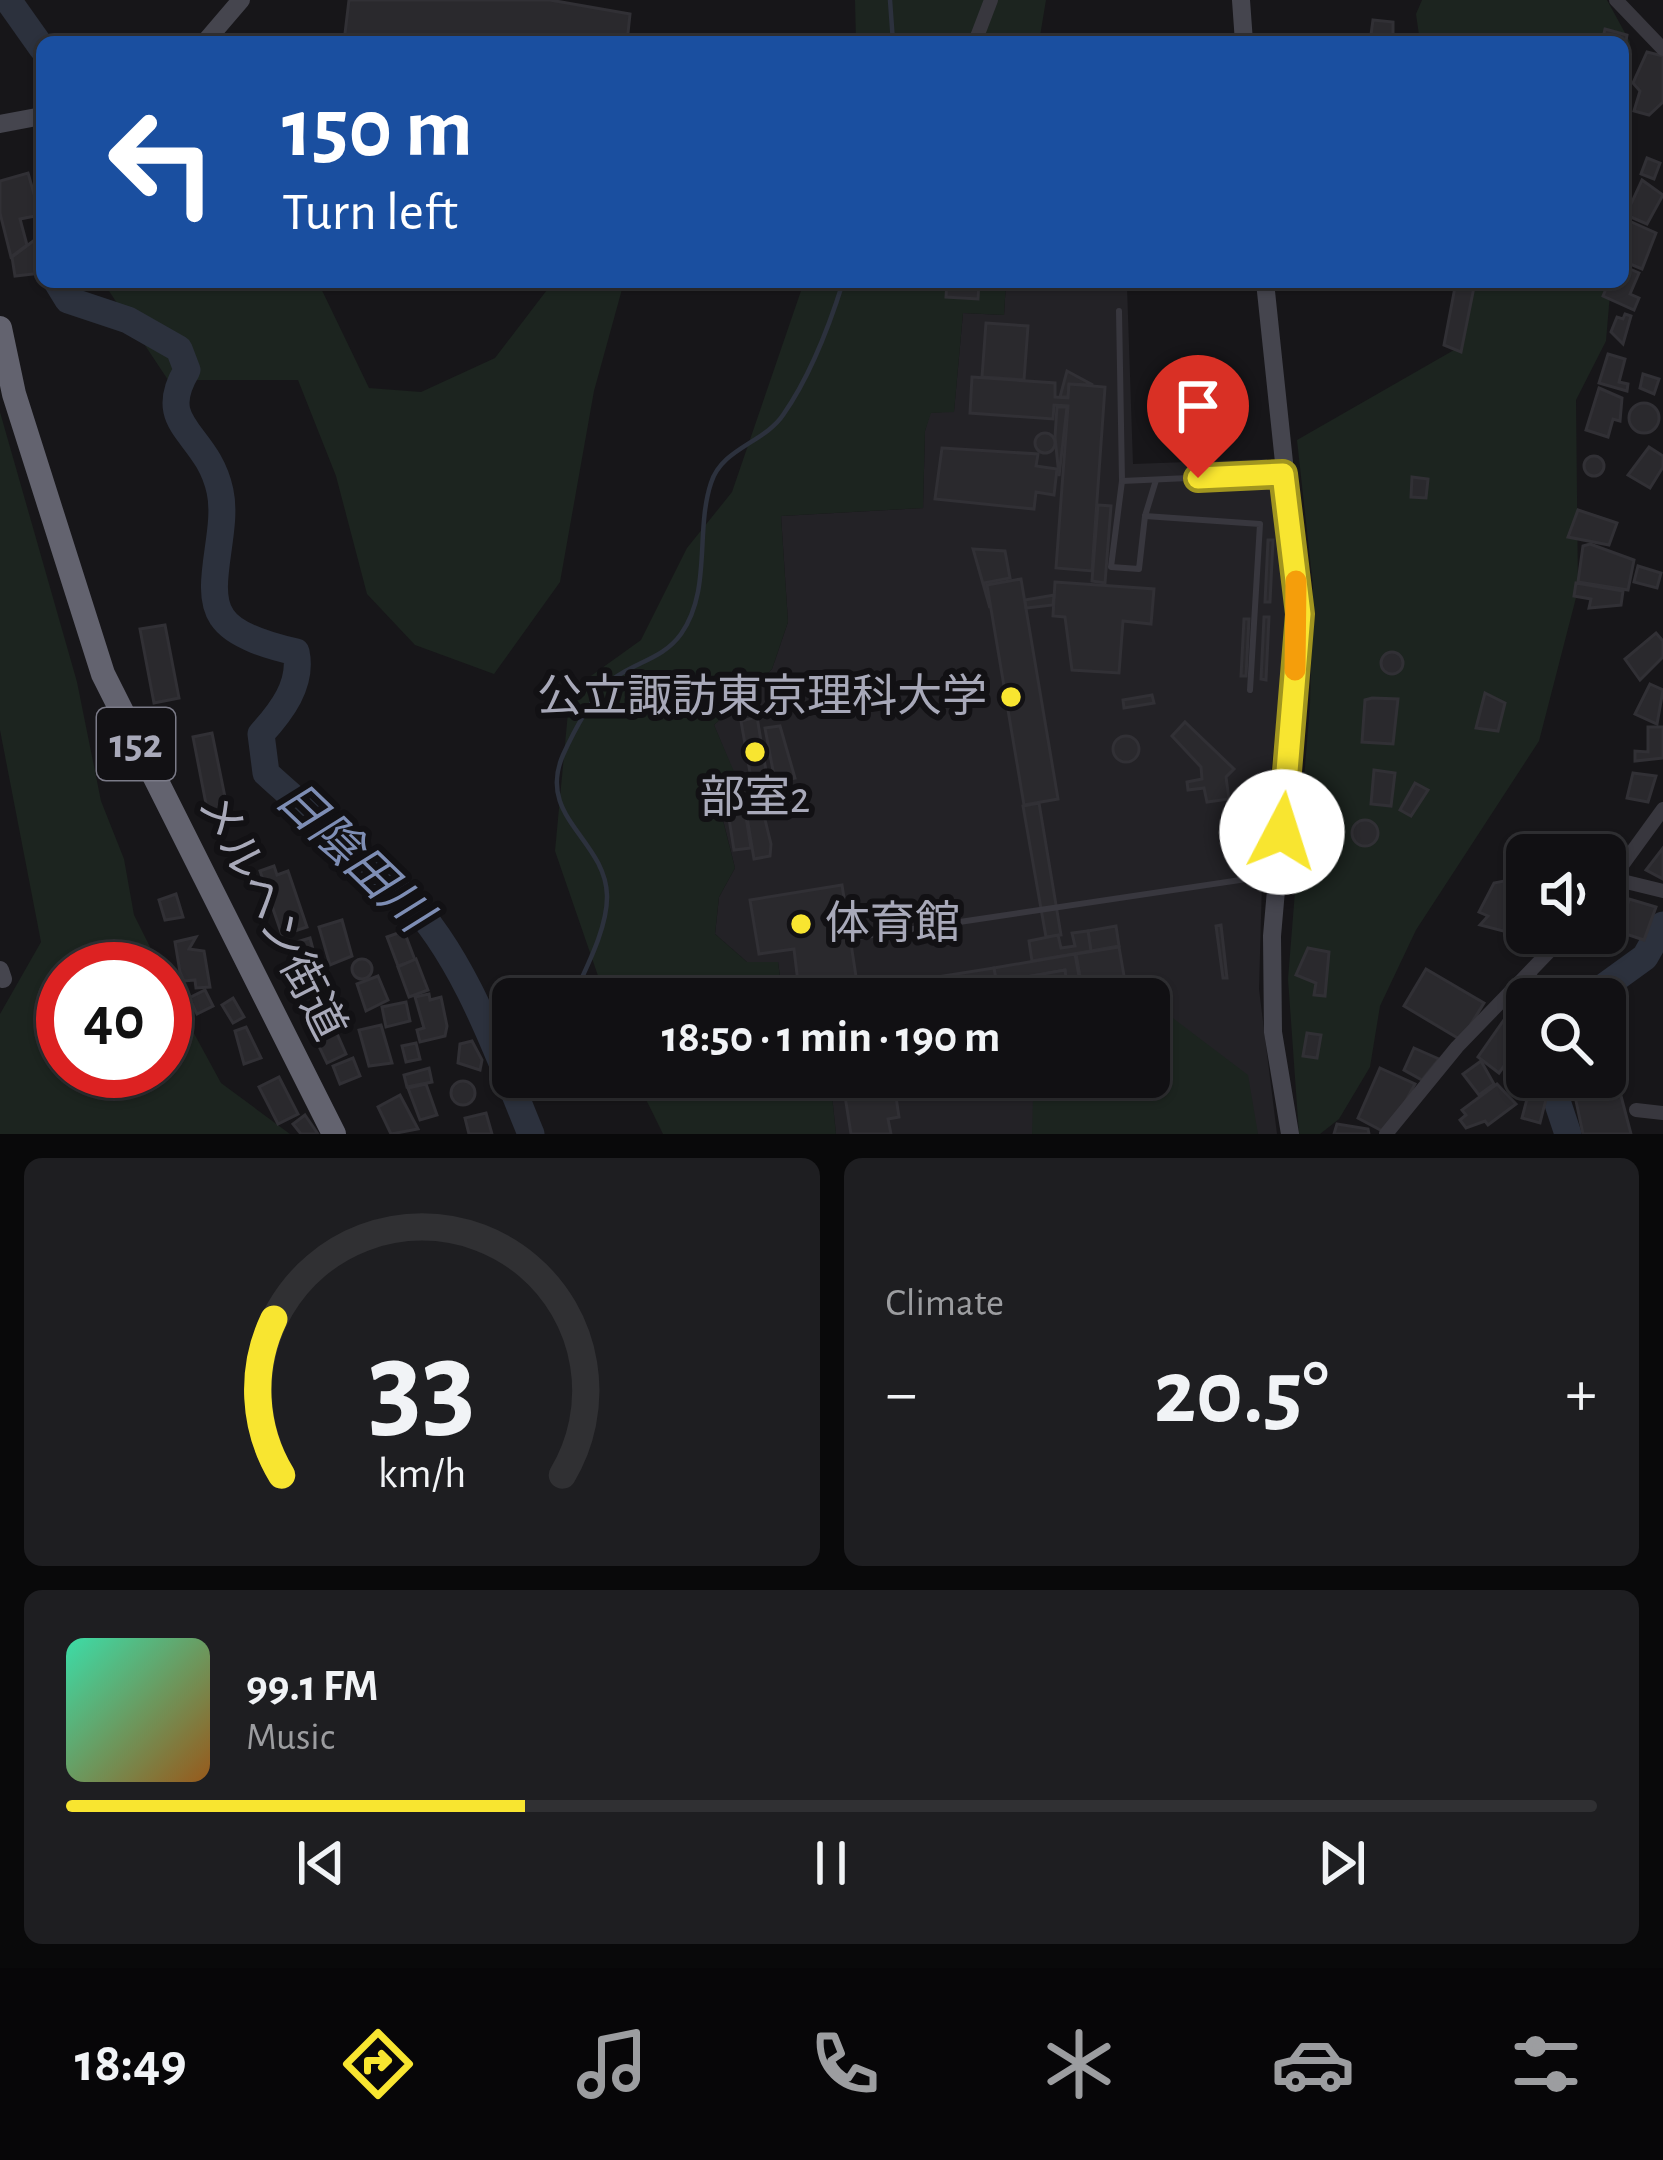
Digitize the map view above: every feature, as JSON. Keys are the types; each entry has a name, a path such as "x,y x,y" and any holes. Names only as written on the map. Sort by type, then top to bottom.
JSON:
{"highway":[{"name":"メルヘン街道","path":"0,328 14,394 103,674 334,1134"}],"street":[{"path":"210,36 242,0"},
{"path":"977,36 991,0"},
{"path":"1241,0 1244,36"},
{"path":"1616,0 1663,49"},
{"path":"0,124 36,117"},
{"path":"1266,288 1300,614 1272,936 1273,1032 1290,1134"},
{"path":"1626,861 1663,809"},
{"path":"1626,886 1663,892"},
{"path":"1386,1134 1457,1047 1548,954"},
{"path":"1636,1110 1663,1113"}],"lane":[{"path":"1119,311 1122,481 1111,567 1139,568 1144,516 1156,480"},
{"path":"1122,481 1283,474"},
{"path":"1144,516 1259,524 1250,690"},
{"path":"859,937 1278,875"}],"shaded area":[{"path":"855,0 1046,0 1040,36 856,36"},
{"path":"1422,0 1607,0 1627,36 1419,36 1416,14"},
{"path":"107,288 321,288 369,388 421,392 495,358 548,288 622,288 594,391 560,582 494,674 415,645 367,594 336,476 298,380 168,380"},
{"path":"802,288 1006,288 1004,315 963,313 954,412 931,413 925,431 923,508 781,516 788,622 772,669 714,725 738,781 714,785 735,868 719,897 715,934 747,962 778,962 780,978 599,978 555,851 570,691 641,640 687,548 732,492"},
{"name":"公立諏訪東京理科大学","path":"1006,288 1127,288 1133,464 1267,459 1287,624 1263,847 1259,989 1277,1134 836,1134 832,1098 1170,1098 1170,978 780,978 778,962 747,962 715,934 719,897 735,868 714,784 737,781 714,725 772,669 788,622 781,516 923,508 925,431 930,413 954,411 963,313 1004,315"},
{"path":"1454,288 1610,288 1606,341 1576,400 1578,590 1539,741 1416,930 1380,1006 1370,1067 1339,1119 1320,1134 1299,1134 1288,979 1310,704 1313,586 1297,440 1461,346"},
{"path":"0,412 77,682 101,801 124,859 134,915 148,942 41,942 0,730"},
{"path":"36,951 36,1098 192,1098 192,1030 221,1083 290,1134 0,1134 0,1014"},
{"path":"1170,1016 1248,1075 1258,1134 1032,1134 1033,1098 1170,1098"},
{"path":"645,1098 832,1098 836,1134 663,1134"}],"building":[{"path":"349,0 550,0 630,14 628,36 345,36"},
{"path":"1373,20 1393,22 1393,36 1371,36"},
{"path":"1605,29 1627,35 1627,36 1603,36"},
{"path":"1647,52 1663,56 1663,102 1649,115 1634,111 1640,91 1633,83"},
{"path":"1647,158 1660,163 1654,179 1641,174"},
{"path":"28,173 36,201 36,216 20,219 27,245 11,257 0,213 0,181"},
{"path":"1642,180 1663,195 1647,224 1629,216"},
{"path":"1629,221 1656,233 1642,269 1629,264"},
{"path":"36,239 36,274 15,276 12,257"},
{"path":"1629,269 1639,273 1630,294 1639,298 1634,310 1603,296 1606,288 1629,288"},
{"path":"947,288 979,288 978,299 946,297"},
{"path":"1455,288 1474,288 1461,352 1444,345"},
{"path":"1625,314 1631,316 1623,344 1611,332 1617,317 1623,319"},
{"path":"986,323 1028,326 1024,380 982,377"},
{"path":"1608,354 1625,359 1619,382 1628,384 1627,391 1599,383"},
{"path":"1067,371 1093,385 1069,384 1068,397 1060,397"},
{"path":"1643,374 1659,379 1654,394 1640,388"},
{"path":"972,377 1055,383 1055,397 1068,398 1069,384 1105,387 1092,571 1056,568 1068,406 1054,405 1053,419 970,413"},
{"path":"1599,388 1622,398 1620,421 1613,419 1608,437 1586,430"},
{"path":"1644,403 1659,418 1644,433 1629,418"},
{"path":"1057,407 1067,407 1059,476 1055,437"},
{"path":"1045,433 1055,443 1045,453 1035,443"},
{"path":"1649,447 1663,456 1663,467 1650,488 1628,475"},
{"path":"942,448 1038,454 1036,466 1057,469 1054,495 1036,492 1034,509 935,499"},
{"path":"1594,456 1604,466 1594,476 1584,466"},
{"path":"1412,477 1428,479 1426,498 1411,497"},
{"path":"1098,505 1111,506 1105,583 1092,581"},
{"path":"1578,510 1617,523 1609,545 1568,537"},
{"path":"1268,540 1273,540 1270,602 1265,602"},
{"path":"1590,544 1634,560 1628,590 1578,582 1583,546"},
{"path":"973,549 1005,551 1010,578 984,583 990,608"},
{"path":"1638,566 1661,573 1657,588 1634,582"},
{"path":"1021,579 1058,799 1024,805 987,585"},
{"path":"1055,582 1154,589 1151,624 1123,621 1119,673 1072,670 1065,617 1053,616"},
{"path":"1576,583 1623,591 1621,605 1589,608 1591,599 1574,596"},
{"path":"1054,595 1053,605 1026,608 1025,600"},
{"path":"1264,617 1269,617 1266,680 1261,679"},
{"path":"1244,619 1249,619 1246,676 1241,676"},
{"path":"165,625 179,698 154,703 140,629"},
{"path":"1656,633 1663,641 1663,657 1640,680 1625,659"},
{"path":"1392,652 1403,663 1392,674 1381,663"},
{"path":"1650,684 1663,690 1657,724 1635,714"},
{"path":"1485,693 1505,703 1498,731 1476,728"},
{"path":"1152,695 1154,703 1124,708 1123,700"},
{"path":"1398,699 1393,744 1362,742 1365,700"},
{"name":"部室2","path":"757,717 768,783 752,784 741,721"},
{"path":"1185,722 1234,769 1226,777 1229,799 1207,802 1204,788 1188,790 1187,782 1202,779 1201,767 1172,736"},
{"path":"780,726 795,778 790,779 792,790 778,797 765,728"},
{"path":"1648,727 1663,727 1663,758 1635,761 1635,751 1648,752"},
{"path":"212,733 226,802 219,805 220,812 208,814 193,737"},
{"path":"1126,736 1139,749 1126,762 1113,749"},
{"path":"1374,770 1395,773 1391,806 1371,804"},
{"path":"1633,773 1656,776 1648,802 1627,798"},
{"path":"1415,783 1428,790 1411,816 1400,810"},
{"path":"741,785 751,848 734,850 724,787"},
{"path":"758,791 771,844 770,856 754,859 743,793"},
{"path":"1039,803 1061,935 1046,937 1023,806"},
{"path":"1365,820 1378,833 1365,846 1352,833"},
{"path":"1663,848 1663,879 1646,870"},
{"path":"274,866 277,875 288,871 307,927 282,935 260,871"},
{"path":"1506,882 1506,932 1480,925 1488,916 1479,912 1494,883"},
{"name":"体育館","path":"842,885 856,978 797,978 794,949 759,954 750,900"},
{"path":"176,894 183,917 165,920 159,900"},
{"path":"1629,899 1656,907 1644,940 1626,934"},
{"path":"342,920 352,956 330,965 319,927"},
{"path":"1221,925 1227,978 1223,978 1216,926"},
{"path":"1116,926 1119,946 1091,951 1088,931"},
{"path":"404,931 415,960 398,966 387,937"},
{"path":"1088,931 1091,951 1032,961 1029,941 1058,935 1061,948 1075,946 1072,933"},
{"path":"310,938 321,980 303,989 290,944"},
{"path":"1119,947 1124,978 1080,978 1076,954"},
{"path":"1308,948 1329,952 1325,996 1314,995 1316,983 1296,975"},
{"path":"192,949 204,951 210,987 196,988"},
{"path":"1075,954 1079,978 1066,978 1065,970 996,978 994,968"},
{"path":"362,959 372,969 362,979 352,969"},
{"path":"416,959 428,990 409,997 398,967"},
{"path":"994,968 996,978 931,978"},
{"path":"1426,969 1484,1003 1461,1040 1404,1006"},
{"path":"1065,970 1066,978 1021,978"},
{"path":"378,976 388,1000 366,1011 357,984"},
{"path":"205,990 213,1006 197,1014 192,996"},
{"path":"429,994 430,1000 441,997 447,1026 445,1036 420,1042 417,1030 424,1028 415,997"},
{"path":"233,998 244,1017 233,1023 222,1005"},
{"path":"406,1002 410,1021 386,1027 382,1007"},
{"path":"1506,1017 1506,1063 1499,1073 1478,1057"},
{"path":"381,1025 392,1063 369,1066 359,1030"},
{"path":"246,1027 261,1058 244,1064 235,1031"},
{"path":"335,1029 346,1054 327,1063 314,1036"},
{"path":"1307,1033 1321,1035 1317,1058 1303,1056"},
{"path":"472,1041 482,1060 480,1070 458,1063 460,1044"},
{"path":"416,1043 420,1059 406,1062 402,1046"},
{"path":"1414,1048 1439,1059 1422,1080 1404,1070"},
{"path":"353,1058 360,1076 340,1084 333,1066"},
{"path":"1481,1061 1494,1084 1479,1095 1463,1074"},
{"path":"429,1068 432,1082 407,1087 404,1075"},
{"path":"1380,1068 1415,1084 1388,1134 1358,1118"},
{"path":"279,1077 298,1114 278,1124 259,1087"},
{"path":"463,1081 472,1084 472,1102 463,1105 454,1102 451,1093 454,1084"},
{"path":"426,1084 437,1115 420,1120 408,1088"},
{"path":"1497,1084 1516,1104 1488,1125 1485,1121 1466,1128 1460,1120 1466,1115 1462,1110"},
{"path":"400,1095 418,1129 391,1134 378,1107"},
{"path":"845,1098 896,1098 899,1117 888,1119 891,1134 851,1134"},
{"path":"1527,1098 1546,1099 1540,1123 1522,1118"},
{"path":"1575,1098 1622,1098 1631,1134 1583,1134"},
{"path":"486,1113 492,1134 469,1134 465,1118"},
{"path":"305,1115 318,1134 301,1134 293,1124"},
{"path":"1337,1124 1368,1129 1369,1134 1334,1134"}],"waterway":[{"name":"日陰田川","path":"8,0 36,40"},
{"path":"890,0 893,36"},
{"name":"日陰田川","path":"61,288 68,300 128,320 179,349 187,370 178,389 179,418 205,455 220,491 217,605 236,630 296,652 293,686 261,734 266,773 389,880 446,948 478,1009 531,1134"},
{"path":"582,978 600,935 607,895 595,858 558,795 563,755 606,685 666,649 681,634 697,599 706,501 716,471 783,415 818,350 841,288"},
{"path":"1616,978 1645,957 1663,925"},
{"path":"1558,1098 1568,1134"}],"slow traffic":[{"path":"1295,670 1300,614 1296,581"}],"place":[{"name":"公立諏訪東京理科大学","path":"1011,697"},
{"name":"部室2","path":"755,752"},
{"name":"体育館","path":"801,924"}],"route":[{"path":"1198,478 1283,474 1300,614 1282,832"}]}
